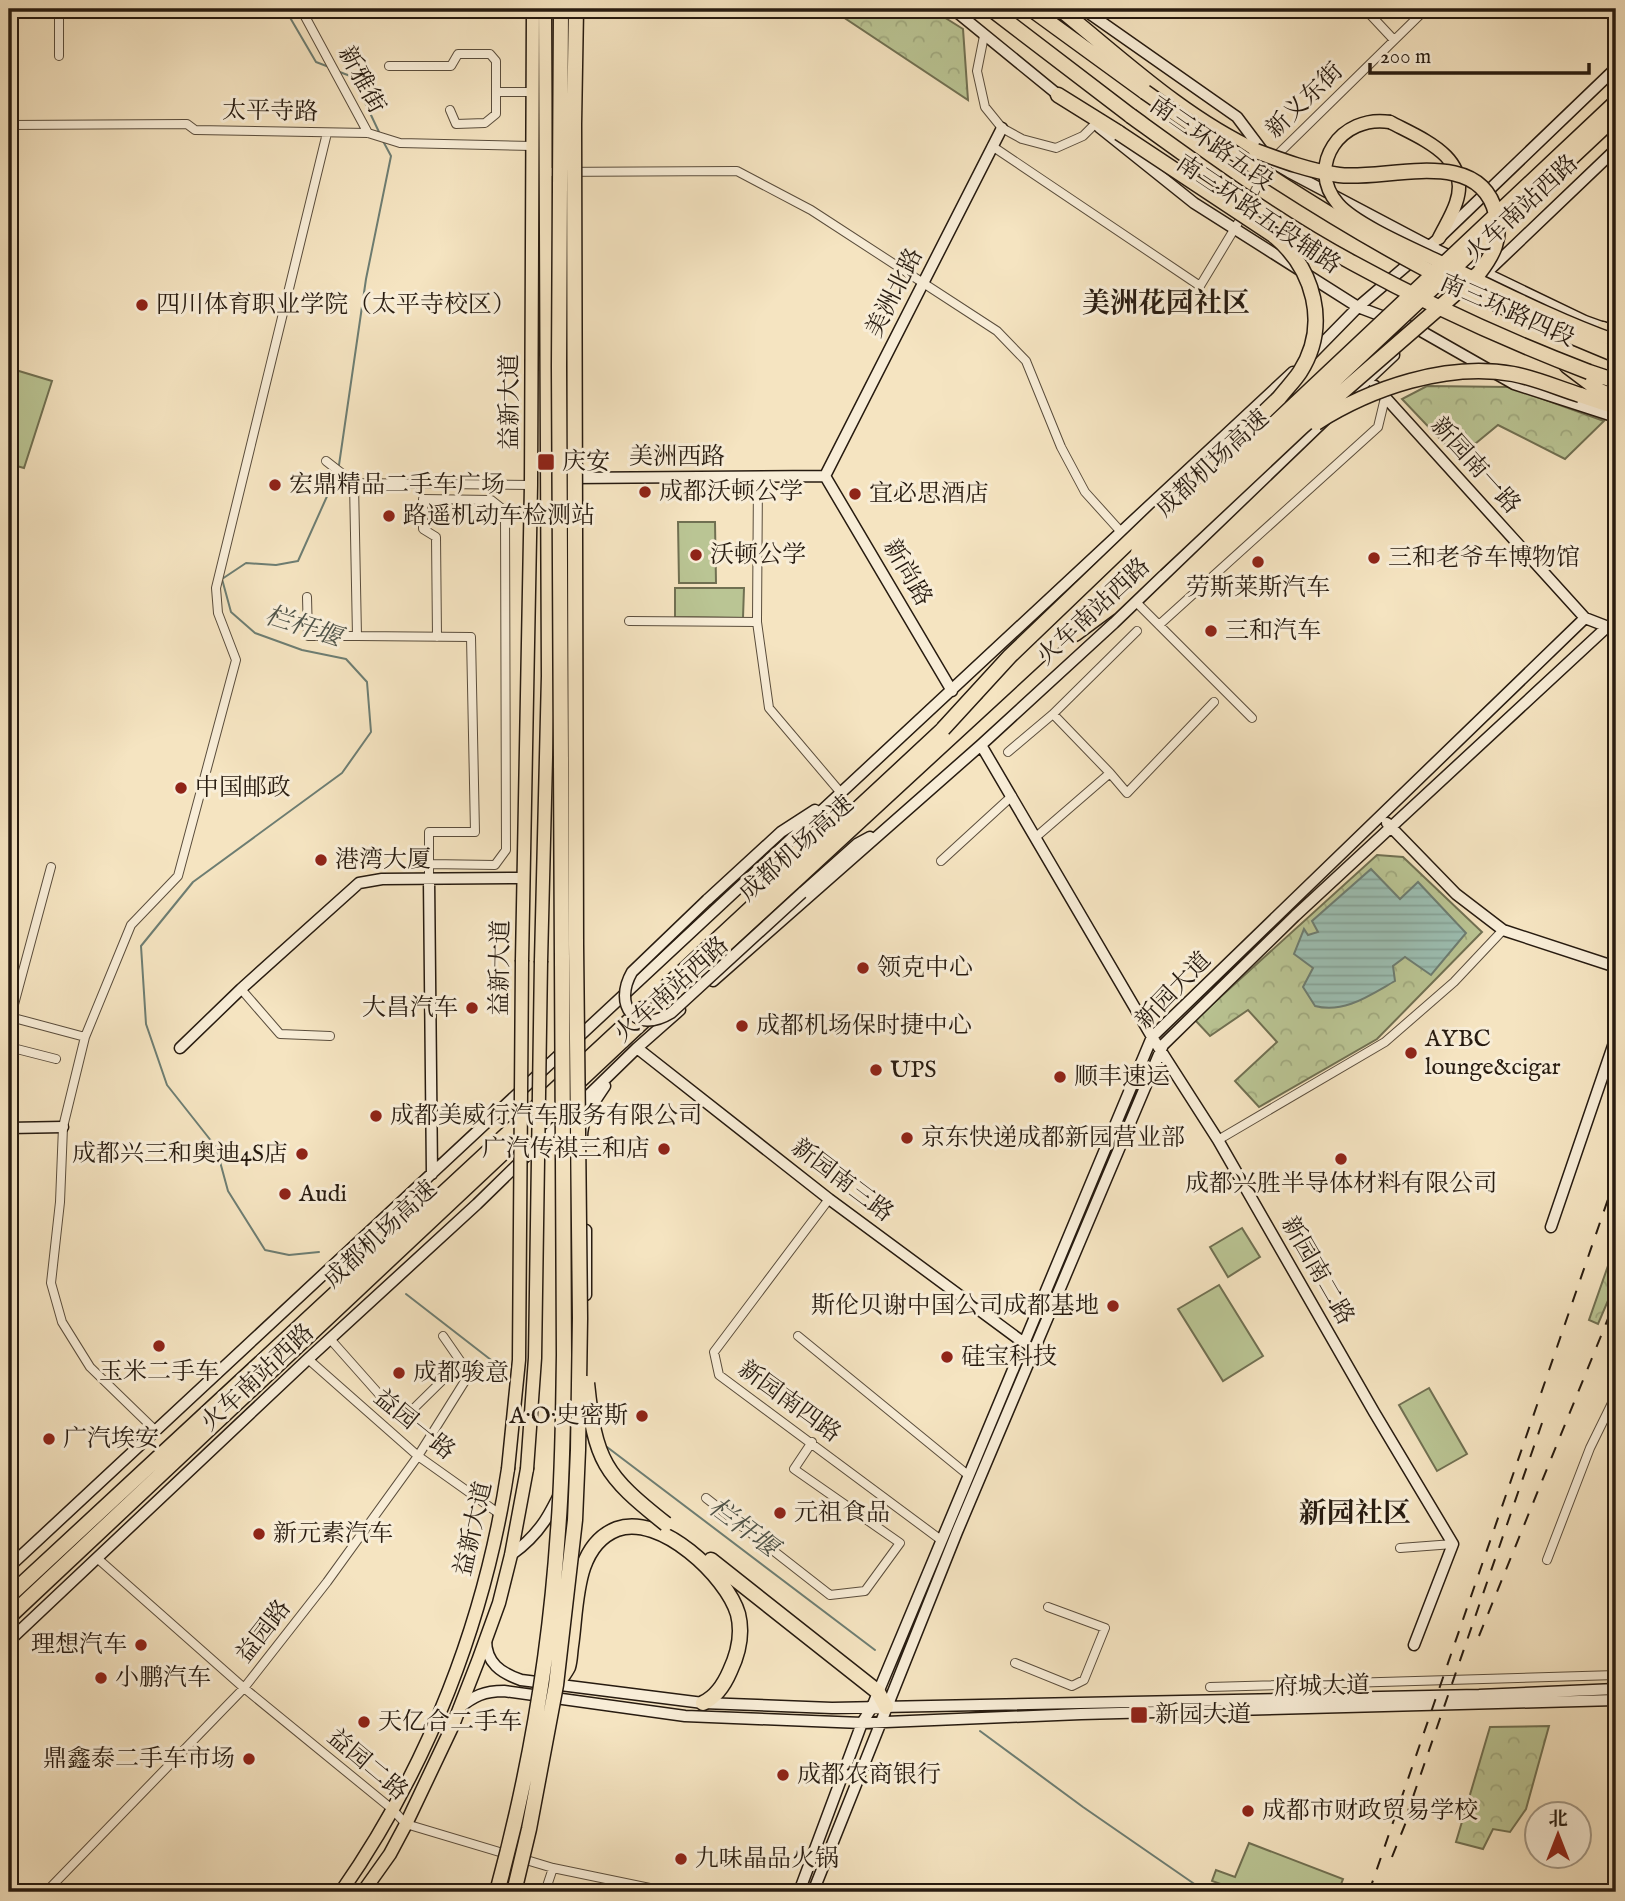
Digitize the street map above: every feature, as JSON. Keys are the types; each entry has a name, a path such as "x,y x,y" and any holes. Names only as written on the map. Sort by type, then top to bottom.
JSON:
{"highway":[{"path":"497,1892 522,1786 545,1654 559,1530 562,1442 564,1355 559,381 561,9"},
{"path":"514,1892 529,1829 556,1685 575,1520 580,1318 576,890 576,9"},
{"name":"南三环路五段","path":"991,9 1131,116 1284,222 1351,262 1418,297"},
{"name":"南三环路五段","path":"1031,9 1216,142 1376,242 1439,276"},
{"path":"1012,681 1110,608 1285,443 1479,273 1489,260 1499,234 1491,199 1473,181 1460,175 1444,171 1340,175 1286,162 1256,150 1217,130 1171,99 1060,9"},
{"path":"943,729 1010,656 1279,398 1299,373 1309,354 1315,328 1314,296 1307,275 1293,254 1262,227 1058,94"},
{"name":"成都机场高速","path":"9,1617 739,926 943,729 1138,552 1616,102"},
{"name":"成都机场高速","path":"9,1596 739,926 1012,681 1376,344 1616,116"},
{"name":"南三环路四段","path":"1439,276 1524,317 1616,355"},
{"name":"南三环路四段","path":"1418,297 1471,324 1586,375 1616,381"},
{"path":"1285,443 1325,418 1373,394 1441,375 1485,372 1512,374 1616,407"},
{"path":"1586,375 1600,391 1616,398"},
{"path":"580,1318 591,1423 608,1470 663,1528 714,1574 729,1594 738,1616 740,1634 735,1660 721,1689 703,1703"},
{"path":"556,1685 568,1667 582,1569 591,1549 602,1538 624,1527 663,1528 878,1692 879,1707"}],"main road":[{"path":"523,9 538,45 552,33 552,9"},
{"name":"益新大道","path":"363,1892 390,1854 406,1824 459,1708 486,1638 511,1555 527,1469 535,1358 548,676 545,172 538,45 533,9"},
{"name":"益新大道","path":"341,1892 375,1844 416,1767 462,1657 496,1542 508,1469 519,1360 522,960 531,485 531,92 545,9"},
{"name":"南三环路五段辅路","path":"953,9 1194,203 1359,307 1421,331 1514,384 1616,416"},
{"path":"1083,9 1237,117 1270,161 1434,242 1486,273 1612,331"},
{"path":"1612,9 1616,15"},
{"name":"火车南站西路","path":"841,793 1280,386 1359,307 1434,242 1616,68"},
{"path":"1434,242 1456,203 1458,175 1443,152 1390,122 1374,121 1354,126 1343,134 1330,150 1327,164 1330,190 1338,204 1347,212 1395,240 1582,328 1616,341"},
{"name":"美洲北路","path":"825,476 1002,128"},
{"name":"火车南站西路","path":"9,1641 477,1204 637,1048 981,745 1616,149"},
{"name":"新园南一路","path":"1368,379 1585,618 1611,629"},
{"name":"美洲西路","path":"531,485 548,478 825,476"},
{"name":"新尚路","path":"825,476 952,691"},
{"name":"新园大道","path":"878,1692 1152,1037 1585,618"},
{"name":"新园大道","path":"799,1892 862,1723 879,1707 1163,1045 1295,916 1611,629"},
{"name":"新园南二路","path":"981,745 1160,1051 1218,1140 1453,1544"},
{"path":"841,793 782,832 632,972 625,994 628,1009 642,1021 656,1022 671,1013 857,844 890,826"},
{"path":"9,1567 841,793"},
{"path":"1380,816 1456,894 1503,930 1616,967"},
{"path":"180,1048 359,883 382,879 524,878"},
{"path":"429,879 432,1174"},
{"path":"1551,1227 1616,1037"},
{"name":"新园南三路","path":"637,1048 829,1199 1024,1343"},
{"path":"511,1555 531,1541 544,1525 572,1467 584,1405 587,1265 582,1131 590,1109 615,1070"},
{"path":"9,1128 63,1127"},
{"path":"1414,1646 1453,1544"},
{"name":"府城大道","path":"486,1638 489,1656 496,1667 502,1674 521,1680 703,1703 832,1708 1479,1695 1616,1689"},
{"name":"府城大道","path":"459,1708 474,1696 488,1691 504,1691 685,1716 862,1723 1616,1700"},
{"name":"新园大道","path":"813,1892 880,1721 879,1707"}],"street":[{"path":"59,9 59,56"},
{"name":"新雅街","path":"301,9 372,135"},
{"path":"1365,9 1394,40"},
{"name":"新义东街","path":"992,146 1199,286 1235,228 1270,161 1426,9"},
{"path":"984,36 977,71 985,107 1002,128 1022,139 1056,148 1083,136 1095,124"},
{"path":"389,66 451,66 458,54 490,54 496,61 496,114 485,123 456,124 450,110"},
{"path":"496,92 531,92"},
{"name":"太平寺路","path":"9,125 187,124 195,130 327,132 372,135 400,143 532,146"},
{"path":"155,1430 90,1367 62,1322 51,1283 60,1202 63,1127 85,1038 131,925 178,876 236,660 218,613 216,588 327,132"},
{"path":"545,172 737,171 811,210 997,331 1026,361 1061,447 1085,492 1122,533"},
{"path":"1159,625 1378,427 1385,398"},
{"path":"326,461 354,483 531,485"},
{"path":"758,477 757,622 769,708 841,793"},
{"path":"354,483 357,636"},
{"path":"429,864 495,865 506,850 505,511 491,500 424,499 423,529 436,537 437,637"},
{"path":"307,597 308,636 471,637 475,832 429,832 429,879"},
{"path":"1136,602 1252,718"},
{"path":"629,621 757,622"},
{"path":"1009,752 1053,714 1137,631"},
{"path":"1053,714 1127,793 1214,702"},
{"path":"1036,837 1110,773"},
{"path":"942,860 1012,796"},
{"path":"51,867 10,1020 85,1038"},
{"path":"1218,1140 1385,1042 1454,982 1503,930"},
{"path":"241,989 280,1034 330,1036"},
{"path":"9,1046 56,1059"},
{"name":"新园南四路","path":"829,1199 714,1352 719,1375 941,1540"},
{"path":"389,1432 461,1362 443,1336"},
{"path":"798,1336 968,1475"},
{"path":"331,1340 402,1420"},
{"name":"益园一路","path":"308,1359 418,1456 501,1515"},
{"name":"益园路","path":"46,1892 244,1688 327,1582 418,1456 475,1365"},
{"path":"1546,1560 1590,1448 1616,1395"},
{"path":"705,1498 830,1595 865,1591 900,1543 794,1469 812,1442"},
{"path":"1401,1548 1453,1544"},
{"name":"益园二路","path":"97,1558 244,1688 392,1809 406,1824 553,1868 669,1892"},
{"path":"1015,1663 1072,1686 1084,1680 1105,1628 1048,1607"},
{"path":"1210,1687 1616,1675"},
{"path":"545,1892 553,1868"}],"green space":[{"path":"831,9 931,9 963,29 968,100"},
{"path":"9,368 52,381 24,468 9,464"},
{"path":"1427,386 1510,387 1604,421 1565,459 1498,425 1458,458 1402,399"},
{"path":"678,522 715,522 716,583 679,583"},
{"path":"675,588 744,588 743,618 675,617"},
{"path":"1377,855 1403,857 1482,932 1377,1039 1259,1107 1235,1081 1277,1042 1248,1010 1210,1036 1195,1020"},
{"path":"1242,1228 1260,1257 1228,1277 1210,1247"},
{"path":"1616,1243 1616,1282 1598,1324 1589,1320"},
{"path":"1219,1285 1263,1356 1223,1381 1178,1309"},
{"path":"1429,1388 1467,1454 1437,1471 1399,1405"},
{"path":"1549,1726 1528,1800 1524,1800 1524,1812 1510,1832 1493,1829 1483,1849 1456,1842 1490,1727"},
{"path":"1249,1843 1343,1879 1338,1892 1243,1892 1212,1881 1216,1870 1235,1877"}],"water":[{"path":"1371,869 1400,899 1418,882 1466,933 1431,975 1405,957 1393,966 1395,981 1376,992 1346,1005 1326,1008 1315,1006 1303,987 1313,968 1294,954 1304,929 1308,935 1318,932 1312,921"}],"waterway":[{"name":"栏杆堰","path":"285,9 316,62 329,67"},
{"name":"栏杆堰","path":"337,71 353,77 379,132"},
{"name":"栏杆堰","path":"339,465 366,279 391,156 383,141"},
{"name":"栏杆堰","path":"319,1252 289,1255 265,1250 228,1191 216,1147 167,1085 146,1024 141,946 193,882 342,773 371,732 367,682 346,659 302,650 255,633 231,612 222,579 246,563 276,565 298,561 337,474"},
{"name":"栏杆堰","path":"406,1294 504,1370"},
{"name":"栏杆堰","path":"607,1447 875,1650"},
{"name":"栏杆堰","path":"980,1731 1083,1807 1206,1892"}],"railway":[{"path":"1369,1892 1616,1176"},
{"path":"1479,1636 1616,1299"},
{"path":"1405,1820 1542,1423"},
{"path":"1392,1857 1410,1812"}],"place":[{"name":"四川体育职业学院（太平寺校区）","path":"142,305"},
{"name":"庆安","path":"546,462"},
{"name":"宏鼎精品二手车广场","path":"275,485"},
{"name":"成都沃顿公学","path":"645,492"},
{"name":"宜必思酒店","path":"855,494"},
{"name":"路遥机动车检测站","path":"389,516"},
{"name":"沃顿公学","path":"696,555"},
{"name":"三和老爷车博物馆","path":"1374,558"},
{"name":"劳斯莱斯汽车","path":"1258,562"},
{"name":"三和汽车","path":"1211,631"},
{"name":"中国邮政","path":"181,788"},
{"name":"港湾大厦","path":"321,860"},
{"name":"领克中心","path":"863,968"},
{"name":"大昌汽车","path":"472,1008"},
{"name":"成都机场保时捷中心","path":"742,1026"},
{"name":"AYBC lounge&cigar","path":"1411,1053"},
{"name":"UPS","path":"876,1070"},
{"name":"顺丰速运","path":"1060,1077"},
{"name":"成都美威行汽车服务有限公司","path":"376,1116"},
{"name":"京东快递成都新园营业部","path":"907,1138"},
{"name":"广汽传祺三和店","path":"664,1149"},
{"name":"成都兴三和奥迪4S店","path":"302,1154"},
{"name":"成都兴胜半导体材料有限公司","path":"1341,1159"},
{"name":"Audi","path":"285,1194"},
{"name":"斯伦贝谢中国公司成都基地","path":"1113,1306"},
{"name":"玉米二手车","path":"159,1346"},
{"name":"硅宝科技","path":"947,1357"},
{"name":"成都骏意","path":"399,1373"},
{"name":"A·O·史密斯","path":"642,1416"},
{"name":"广汽埃安","path":"49,1439"},
{"name":"元祖食品","path":"780,1513"},
{"name":"新元素汽车","path":"259,1534"},
{"name":"理想汽车","path":"141,1645"},
{"name":"小鹏汽车","path":"101,1678"},
{"name":"新园大道","path":"1139,1715"},
{"name":"天亿合二手车","path":"364,1722"},
{"name":"鼎鑫泰二手车市场","path":"249,1759"},
{"name":"成都农商银行","path":"783,1775"},
{"name":"成都市财政贸易学校","path":"1248,1811"},
{"name":"九味晶品火锅","path":"681,1859"}],"district":[{"name":"美洲花园社区","path":"1166,304"},
{"name":"新园社区","path":"1355,1514"}]}
